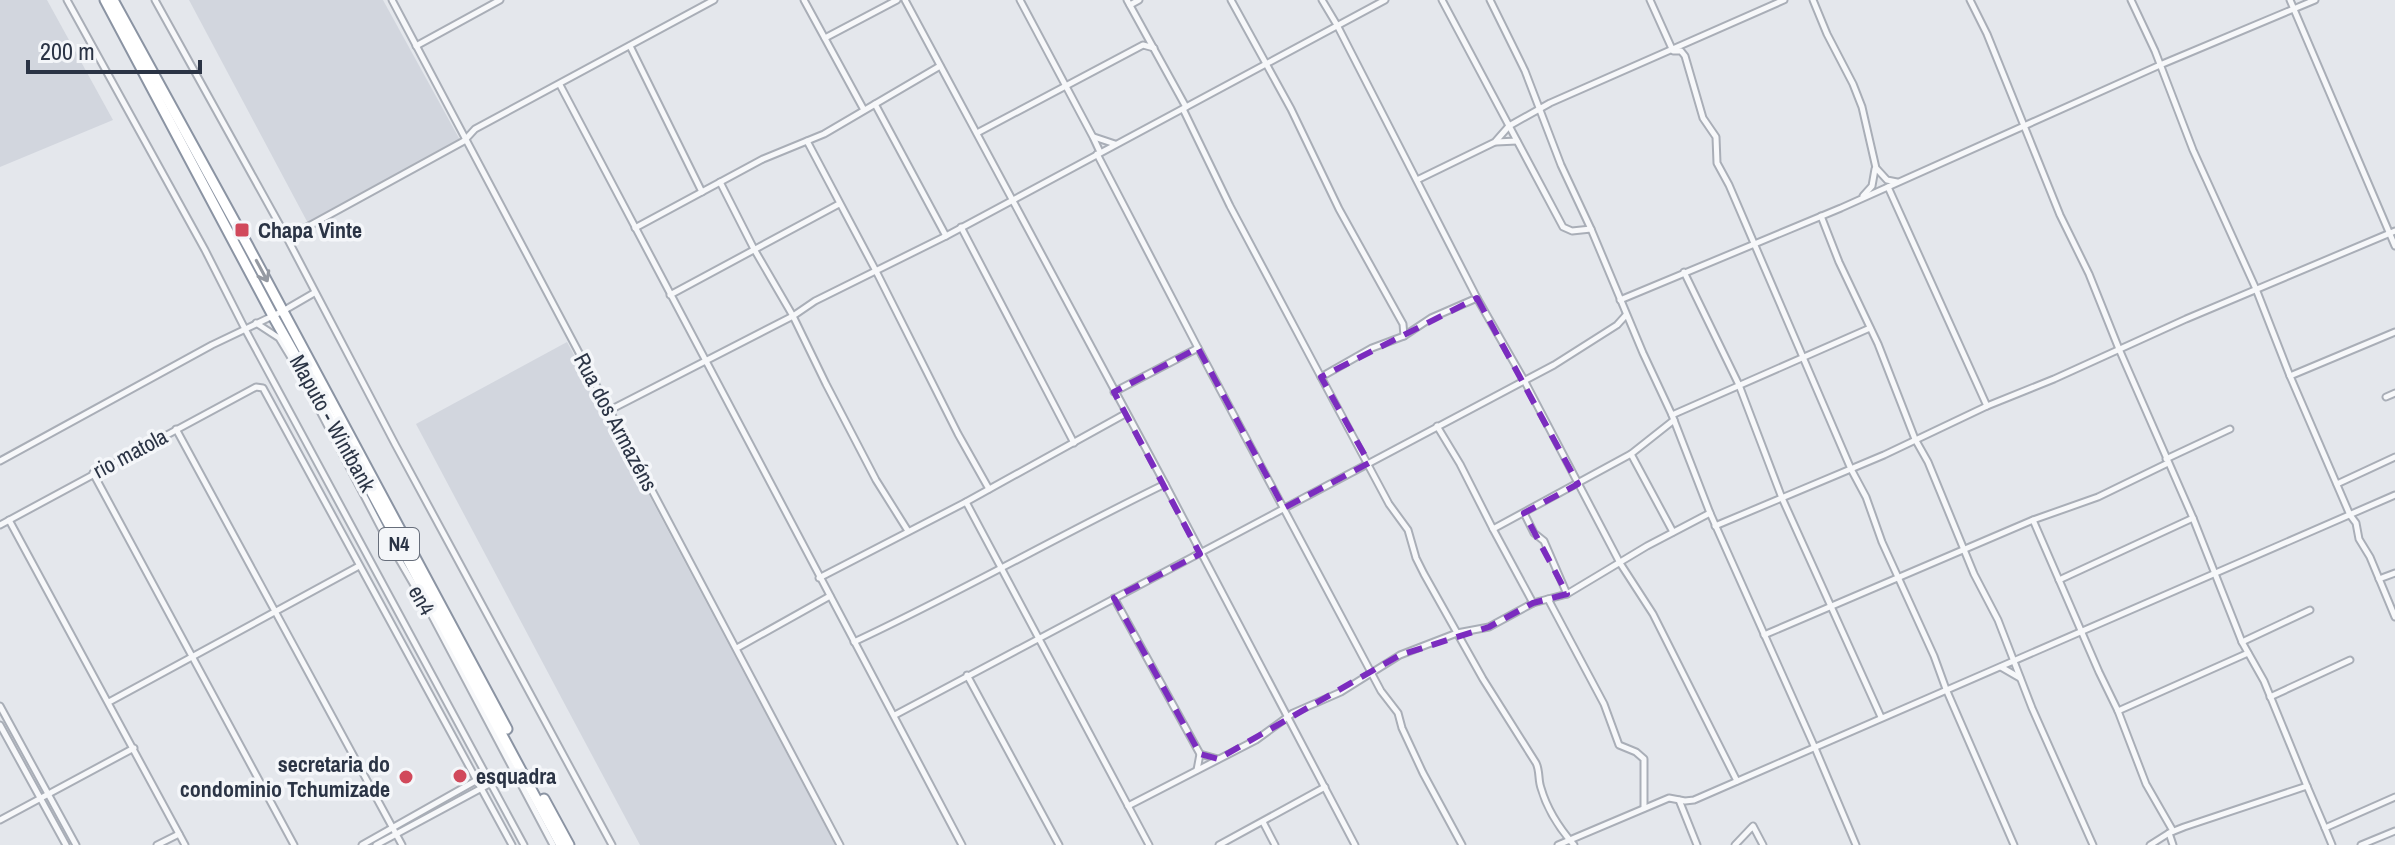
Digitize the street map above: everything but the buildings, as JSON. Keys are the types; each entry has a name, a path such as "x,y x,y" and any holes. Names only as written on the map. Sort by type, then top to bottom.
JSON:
{"highway":[{"name":"Maputo - Wintbank","path":"105,0 561,845"},
{"name":"Maputo - Wintbank","path":"113,0 569,845"}],"street":[{"path":"67,0 205,250 524,845"},
{"path":"155,0 287,238 612,845"},
{"name":"Rua dos Armazéns","path":"392,0 464,141 840,845"},
{"path":"416,46 500,0"},
{"path":"287,238 464,141 475,129 714,0"},
{"path":"804,0 864,110"},
{"path":"825,38 897,0"},
{"path":"905,0 1355,845"},
{"path":"1020,0 1093,137 1098,153 1198,348 1371,672 1387,700 1396,709 1423,773 1462,845"},
{"path":"1139,0 1129,2 1230,206 1389,504 1408,530 1420,567 1539,768 1540,785 1547,803 1571,842"},
{"path":"1231,0 1308,141 1339,209 1403,324 1404,336"},
{"path":"1322,0 1477,298 1524,380 1620,563 1653,614 1737,781"},
{"path":"610,410 793,316 815,301 946,236 1385,0"},
{"path":"1442,0 1563,227 1572,231 1591,229"},
{"path":"1490,0 1525,71 1570,186 1673,418 1715,526 1856,845"},
{"path":"1650,0 1673,51"},
{"path":"1417,180 1495,142 1509,126 1581,88 1673,51 1784,0"},
{"path":"1813,0 1862,107 1876,168 1872,186 1859,200"},
{"path":"1970,0 2193,518 2242,642 2264,681 2332,845"},
{"path":"2131,0 2193,150 2256,289 2290,376 2356,523 2359,539 2370,557 2395,617"},
{"path":"2290,0 2395,246"},
{"path":"1620,300 1859,200 2160,65 2315,0"},
{"path":"1143,45 1146,35"},
{"path":"977,133 1143,45 1154,48"},
{"path":"630,46 702,192"},
{"path":"1673,51 1681,51 1685,56 1701,114 1716,137 1719,169 1729,185 1801,357 1866,497 1897,578 1934,656 2014,845"},
{"path":"635,228 763,159 824,134 940,66"},
{"path":"560,85 962,845"},
{"path":"875,104 946,236"},
{"path":"1093,137 1116,144"},
{"path":"807,141 989,489"},
{"path":"1495,142 1517,141"},
{"path":"1876,168 1887,180 1898,182"},
{"path":"720,182 793,316 876,480 908,531"},
{"path":"1888,187 1987,406"},
{"path":"670,295 839,204"},
{"path":"1821,216 2093,845"},
{"path":"961,227 1074,443"},
{"path":"1715,526 2256,289 2392,233"},
{"path":"1684,272 1739,385 1782,498 1881,717"},
{"path":"0,461 314,293"},
{"path":"1321,377 1362,353 1404,336 1426,320 1477,298"},
{"path":"895,715 1554,365 1617,325 1626,315"},
{"name":"en4","path":"256,323 279,338 299,371 553,845"},
{"path":"1403,324 1414,330"},
{"path":"1617,325 1634,332"},
{"path":"1493,529 1631,454 1673,418 1739,385 1870,328"},
{"path":"2290,376 2395,332"},
{"path":"1114,392 1198,348"},
{"name":"rio matola","path":"0,525 256,387 263,388 359,566"},
{"path":"2386,397 2395,393"},
{"path":"819,578 966,502 1125,414"},
{"path":"1437,426 1533,603"},
{"path":"176,429 402,845"},
{"path":"1764,635 2033,520 2098,497 2230,429"},
{"path":"1631,454 1673,532"},
{"path":"2337,484 2395,457"},
{"path":"93,473 294,845"},
{"path":"854,642 1165,484"},
{"path":"1558,845 1669,798 1694,800 2395,495"},
{"path":"966,502 1149,845"},
{"path":"1524,513 1534,533 1544,541 1567,594"},
{"path":"1128,806 1267,734 1287,717 1341,692 1400,655 1457,633 1489,627 1533,603 1567,594 1710,513"},
{"path":"2059,580 2193,518"},
{"path":"9,520 185,845"},
{"path":"2033,520 2118,711 2146,784 2171,832 2172,843"},
{"path":"109,702 359,566 512,845"},
{"path":"2379,579 2395,573"},
{"path":"737,648 830,596"},
{"path":"1114,598 1200,754 1197,770"},
{"path":"1548,599 1604,704 1619,745 1644,759 1644,808"},
{"path":"2242,642 2310,610"},
{"path":"2118,711 2248,653"},
{"path":"2270,697 2350,660"},
{"path":"1999,667 2021,679"},
{"path":"967,675 1059,845"},
{"path":"0,706 76,845"},
{"path":"0,725 66,845"},
{"path":"0,820 134,748"},
{"path":"1200,754 1218,759"},
{"path":"376,845 486,775"},
{"path":"362,845 491,783"},
{"path":"2150,845 2171,832 2307,786"},
{"path":"1219,845 1325,787"},
{"path":"2325,828 2395,797"},
{"path":"1679,800 1697,845"},
{"path":"1263,822 1275,845"},
{"path":"1735,845 1753,826 1763,845"},
{"path":"2361,845 2395,831"},
{"path":"157,845 179,834"},
{"path":"2162,837 2172,843"}],"highlighted area":[{"path":"1477,298 1578,484 1524,513 1567,594 1533,603 1489,627 1400,655 1218,759 1200,754 1114,598 1200,554 1114,392 1198,348 1284,508 1369,463 1321,377"}],"shaded area":[{"path":"0,0 47,0 113,120 0,167"},
{"path":"189,0 383,0 460,140 310,227"},
{"path":"567,342 835,845 640,845 562,699 416,424"}],"place":[{"name":"Chapa Vinte","path":"242,230"},
{"name":"esquadra","path":"460,776"},
{"name":"secretaria do condominio Tchumizade","path":"406,777"}]}
